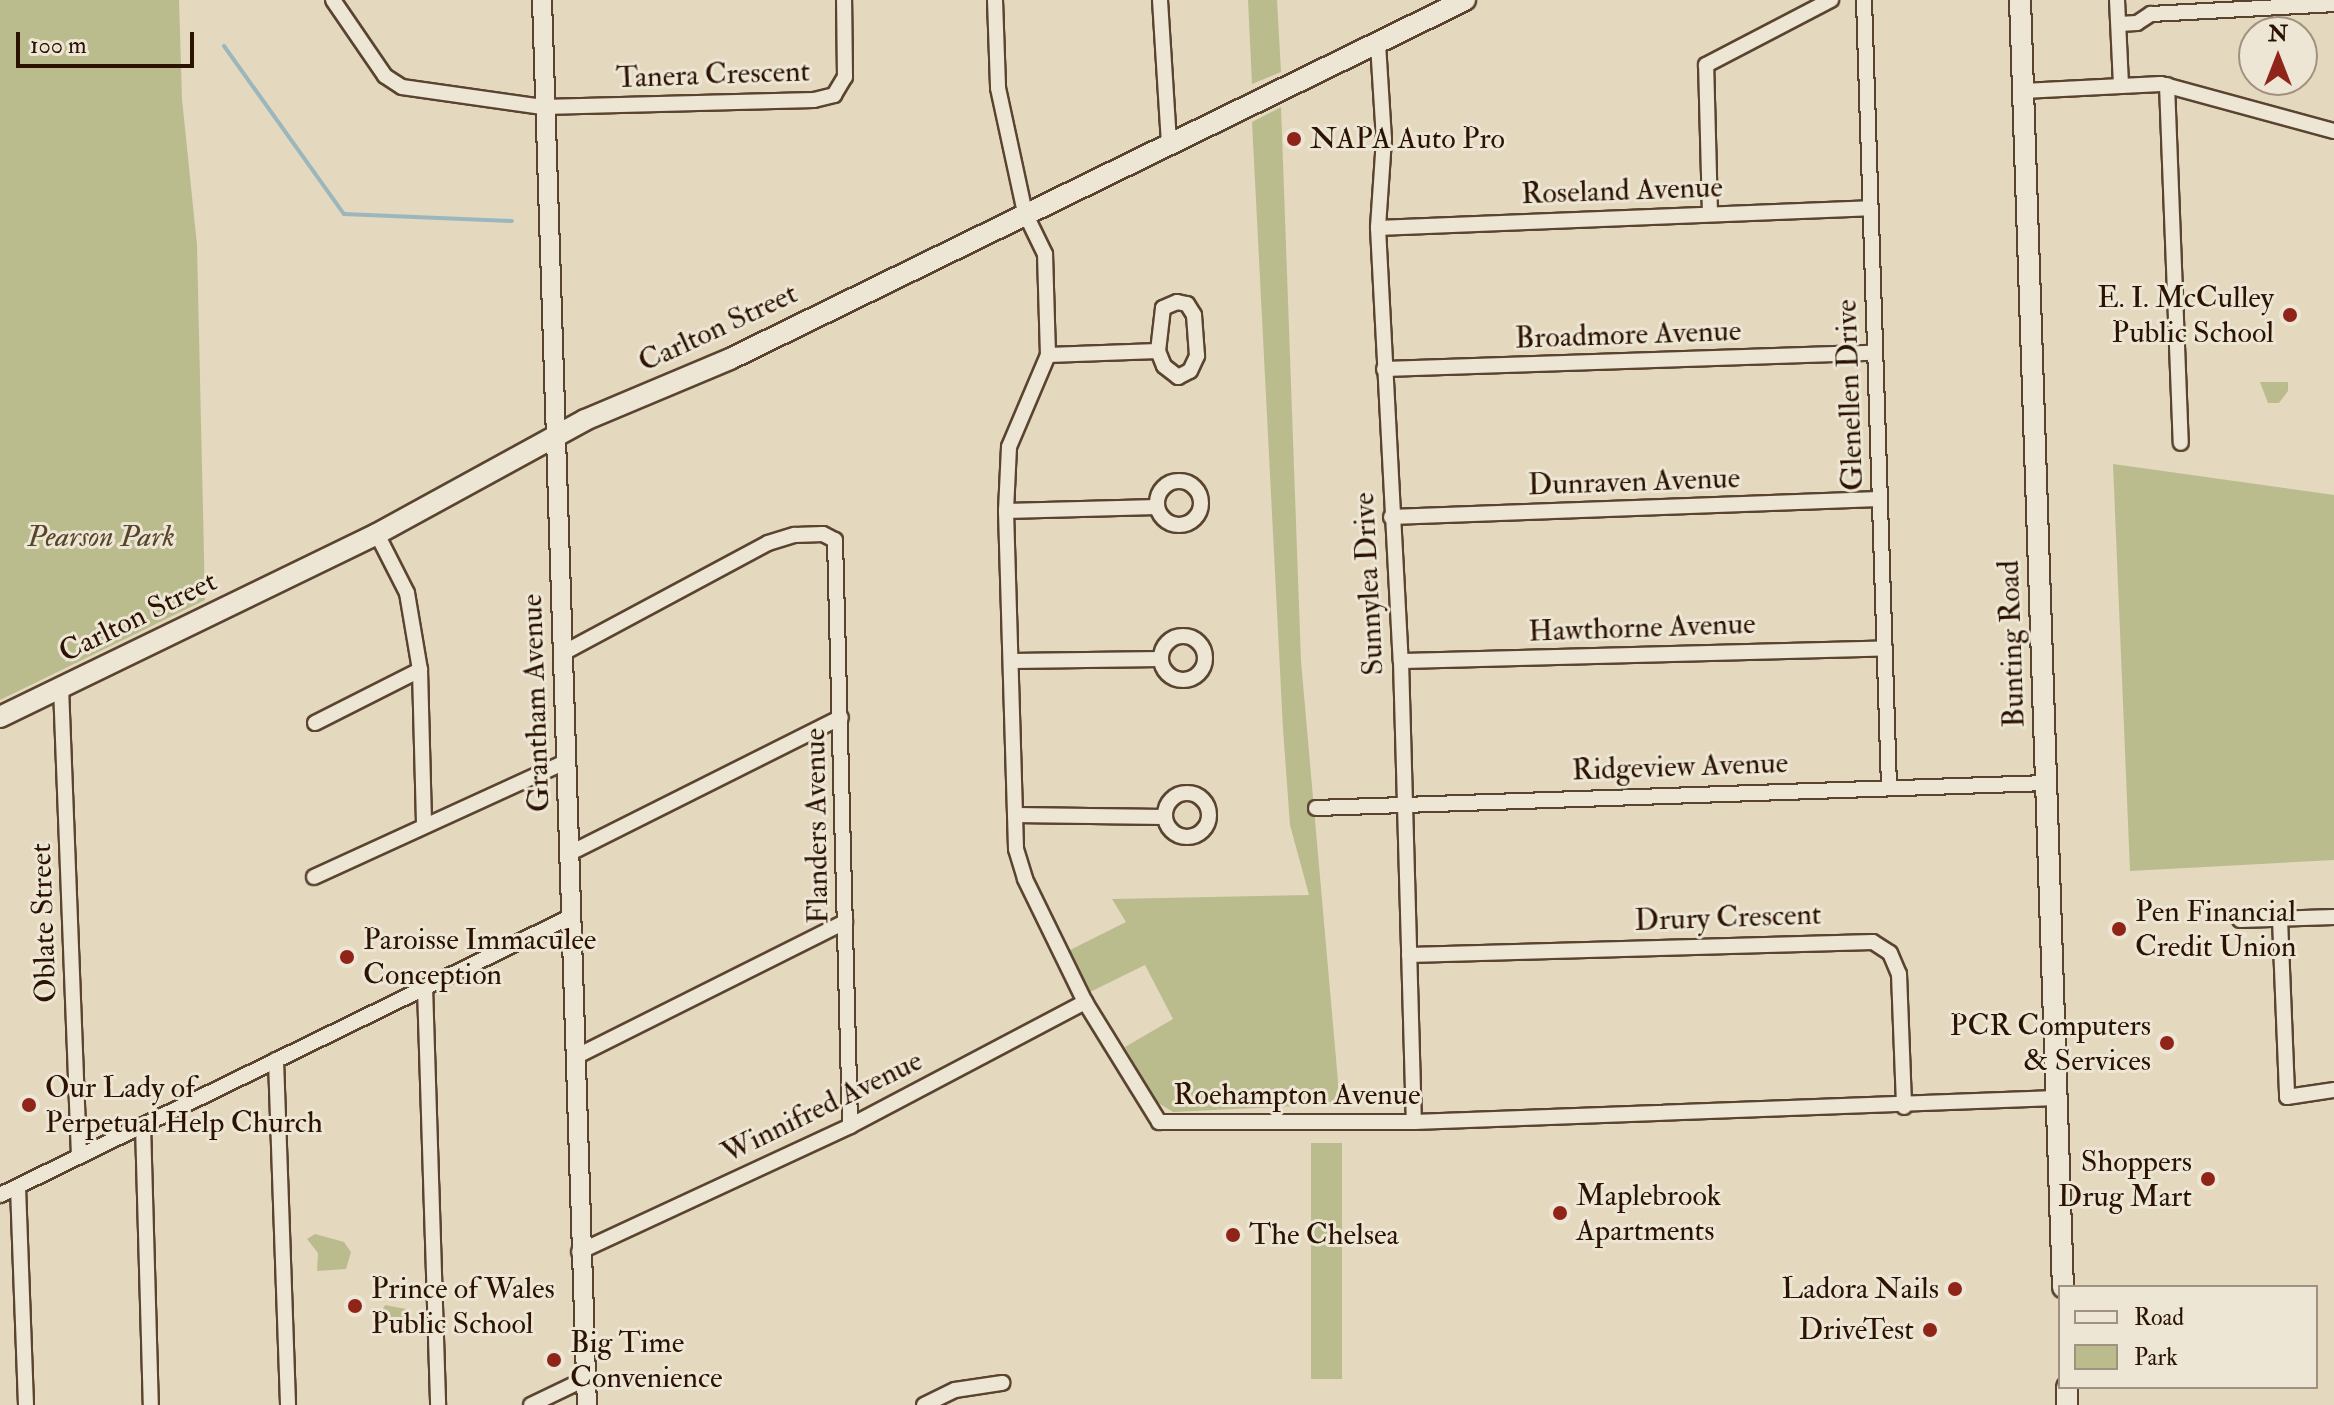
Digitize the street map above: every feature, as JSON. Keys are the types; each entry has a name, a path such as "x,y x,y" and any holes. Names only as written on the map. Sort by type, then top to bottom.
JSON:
{"main road":[{"name":"Carlton Street","path":"0,717 377,534 553,438 730,359 1465,0"},
{"name":"Bunting Road","path":"2020,0 2063,1285"}],"street":[{"path":"333,0 385,76 402,87 543,107"},
{"name":"Grantham Avenue","path":"542,0 543,107 551,222 553,438 567,761 579,1252 587,1405"},
{"name":"Tanera Crescent","path":"543,107 814,100 834,95 845,77 844,0"},
{"name":"Roehampton Avenue","path":"995,0 998,88 1025,213 1045,254 1048,355 1009,447 1006,511 1015,815 1025,879 1085,1002 1159,1122 1414,1122 1904,1107 2057,1098"},
{"path":"1160,0 1169,143"},
{"path":"1710,214 1706,65 1831,0"},
{"name":"Glenellen Drive","path":"1864,0 1889,787"},
{"path":"2117,0 2121,86"},
{"path":"2119,24 2137,23 2151,14 2334,4"},
{"name":"Sunnylea Drive","path":"1378,44 1384,139 1378,228 1401,661 1414,1122"},
{"path":"2023,91 2167,85 2334,131"},
{"path":"2167,85 2181,443"},
{"name":"Roseland Avenue","path":"1378,228 1869,208"},
{"path":"1177,302 1187,304 1194,315 1197,356 1190,371 1178,377 1164,366 1158,351 1163,308 1177,302"},
{"path":"1048,355 1158,351"},
{"name":"Broadmore Avenue","path":"1384,369 1873,353"},
{"name":"Dunraven Avenue","path":"1391,517 1879,499"},
{"path":"1006,511 1157,507"},
{"path":"377,534 407,593 420,670 424,824"},
{"name":"Flanders Avenue","path":"563,653 768,543 823,534 835,540 839,556 850,1126"},
{"name":"Hawthorne Avenue","path":"1401,661 1885,648"},
{"path":"1012,661 1161,659"},
{"path":"315,723 420,670"},
{"name":"Oblate Street","path":"61,687 79,1156"},
{"path":"568,854 841,717"},
{"path":"314,877 567,761"},
{"name":"Ridgeview Avenue","path":"1316,808 1405,802 2046,783"},
{"path":"1015,815 1165,817"},
{"path":"0,1195 570,917"},
{"path":"2240,920 2334,917"},
{"path":"2280,919 2287,1097 2334,1090"},
{"path":"575,1057 845,922"},
{"name":"Drury Crescent","path":"1409,955 1873,942 1890,953 1899,974 1904,1107"},
{"path":"425,987 438,1405"},
{"name":"Winnifred Avenue","path":"579,1252 850,1126 1085,1002"},
{"path":"276,1060 288,1405"},
{"path":"143,1125 151,1405"},
{"path":"18,1187 26,1405"},
{"path":"531,1405 585,1379"},
{"path":"924,1405 955,1390 1002,1383"}],"green space":[{"name":"Pearson Park","path":"0,0 179,0 182,99 197,245 205,600 0,700"},
{"path":"1248,0 1277,0 1281,72 1252,84"},
{"path":"1281,107 1301,661 1340,1104 1173,1112 1155,1101 1125,1047 1173,1019 1145,965 1088,993 1068,951 1126,922 1112,899 1309,895 1290,825 1252,122"},
{"path":"2260,382 2288,382 2288,391 2279,403 2268,403"},
{"path":"2113,464 2334,495 2334,860 2130,871"},
{"path":"1311,1143 1342,1143 1342,1379 1311,1379"},
{"path":"315,1234 344,1242 351,1252 346,1269 317,1271 318,1253 307,1239"},
{"path":"385,1305 406,1309 412,1315 404,1326 386,1322 380,1315"}],"waterway":[{"path":"224,46 344,214 512,221"}],"place":[{"name":"NAPA Auto Pro","path":"1294,139"},
{"name":"E. I. McCulley Public School","path":"2290,315"},
{"name":"Pen Financial Credit Union","path":"2119,929"},
{"name":"Paroisse Immaculee Conception","path":"347,957"},
{"name":"PCR Computers & Services","path":"2167,1043"},
{"name":"Our Lady of Perpetual Help Church","path":"29,1105"},
{"name":"Shoppers Drug Mart","path":"2208,1179"},
{"name":"Maplebrook Apartments","path":"1560,1213"},
{"name":"The Chelsea","path":"1233,1235"},
{"name":"Ladora Nails","path":"1955,1289"},
{"name":"Prince of Wales Public School","path":"355,1306"},
{"name":"DriveTest","path":"1930,1330"},
{"name":"Big Time Convenience","path":"554,1360"}]}
